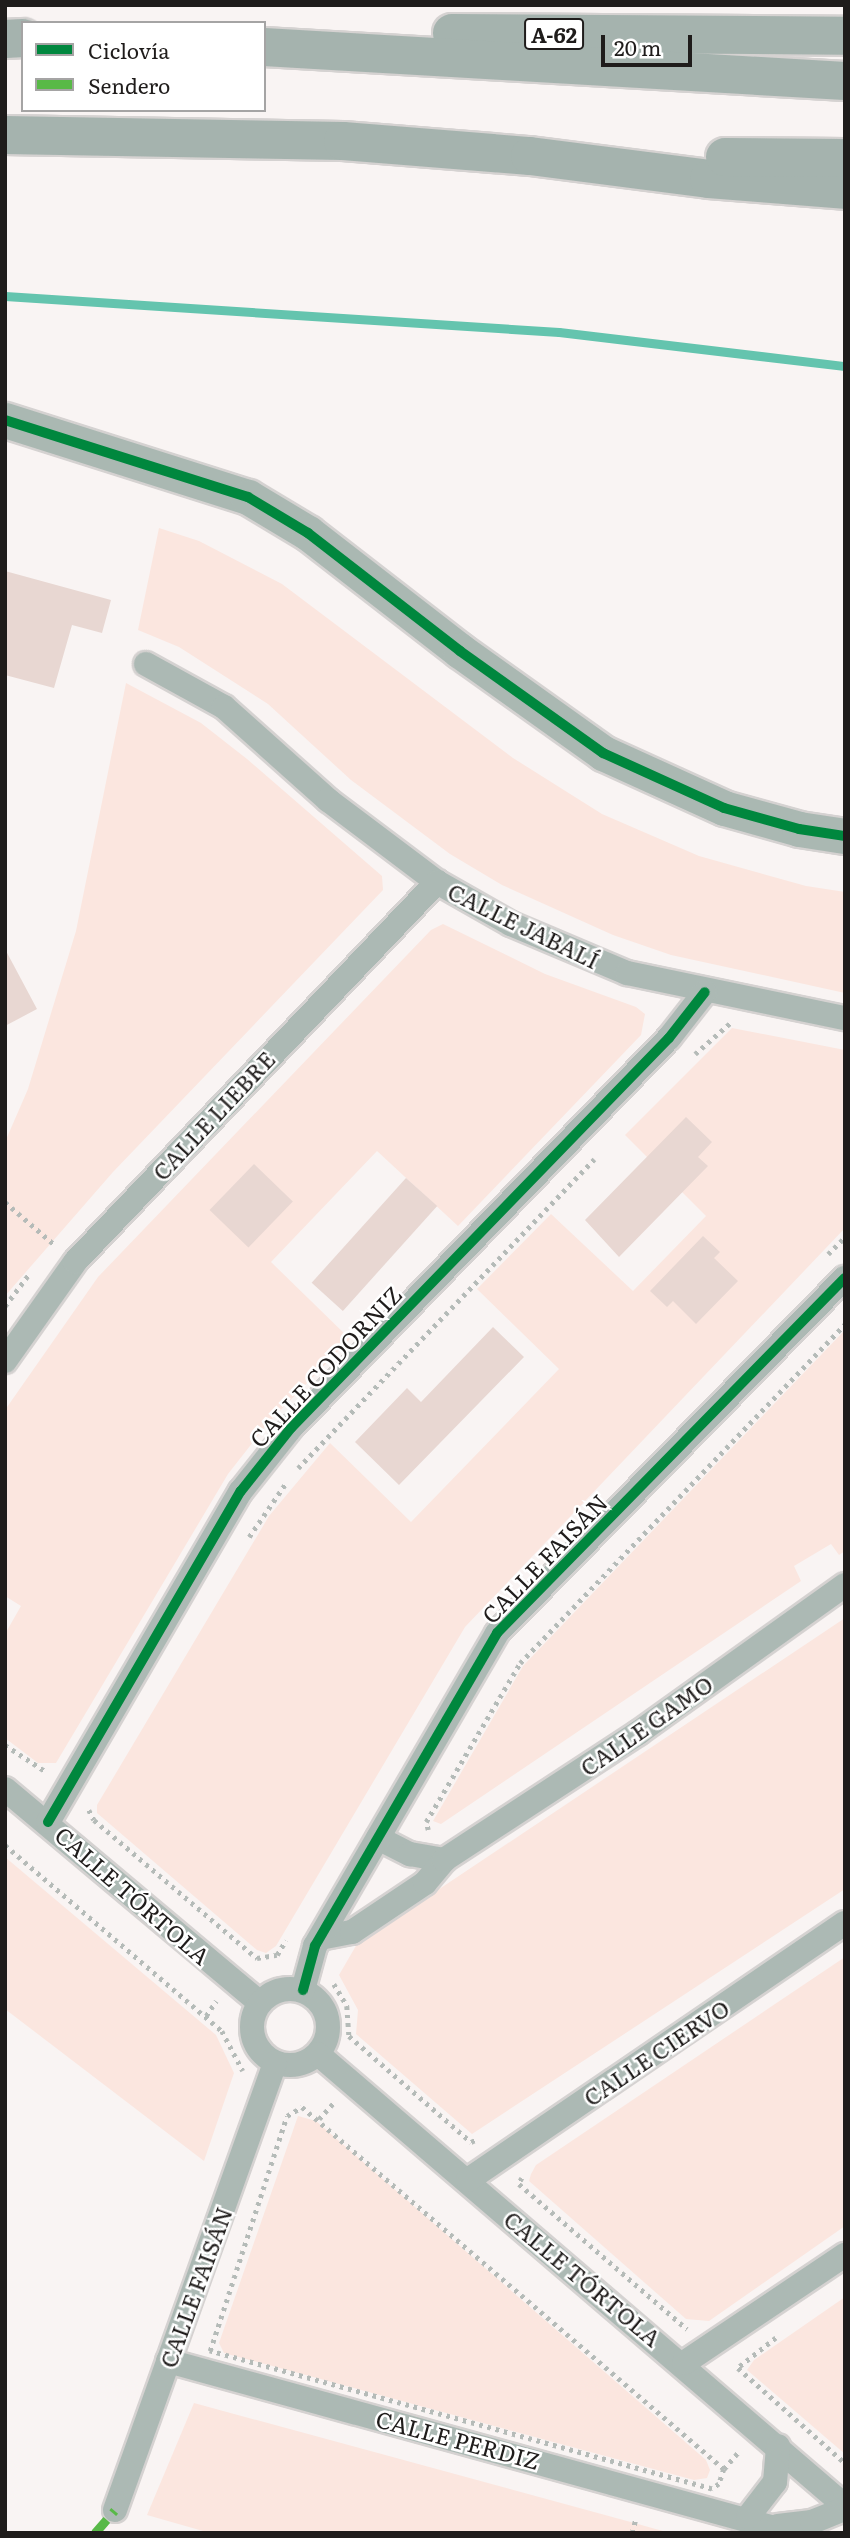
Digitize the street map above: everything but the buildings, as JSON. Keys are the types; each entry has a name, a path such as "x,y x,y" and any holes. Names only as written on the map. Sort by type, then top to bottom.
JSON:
{"highway":[{"name":"A-62","path":"266,32 845,36"},
{"path":"266,47 845,81"},
{"path":"5,135 344,141 530,156 709,179 845,190"},
{"path":"530,156 845,158"}],"street":[{"path":"5,420 248,497 308,533 460,651 603,753 724,808 799,829 845,836"},
{"name":"CALLE JABALÍ","path":"146,664 224,707 328,800 437,883 563,948 627,973 705,992 845,1018"},
{"name":"CALLE LIEBRE","path":"5,1361 75,1262 437,883"},
{"name":"CALLE CODORNIZ","path":"48,1822 241,1491 291,1428 669,1038 705,992"},
{"name":"CALLE FAISÁN","path":"303,1990 320,1938 497,1633 845,1278"},
{"name":"CALLE GAMO","path":"320,1938 352,1932 425,1882 444,1860 638,1733 845,1585"},
{"name":"CALLE TÓRTOLA","path":"5,1789 48,1822 259,2002"},
{"path":"378,1838 410,1854 444,1860"},
{"name":"CALLE CIERVO","path":"468,2180 845,1923"},
{"path":"287,1988 303,1990 320,2004 329,2025 318,2054 306,2063 275,2063 260,2052 252,2036 252,2018 259,2002 287,1988"},
{"name":"CALLE TÓRTOLA","path":"318,2054 684,2363 845,2507"},
{"name":"CALLE FAISÁN","path":"115,2510 275,2063"},
{"path":"684,2363 845,2255"},
{"name":"CALLE PERDIZ","path":"168,2361 785,2529 812,2522 845,2507"},
{"path":"748,2517 775,2482 778,2446"}],"path":[{"path":"691,1058 718,1030 737,1024"},
{"path":"245,1545 299,1467 597,1156"},
{"path":"5,1202 75,1262"},
{"path":"47,1255 64,1236"},
{"path":"5,1306 30,1274"},
{"path":"439,1831 429,1831 426,1822 520,1663 845,1324"},
{"path":"5,1745 40,1770 56,1770"},
{"path":"91,1805 88,1812 94,1820"},
{"path":"5,1845 222,2031 244,2073 241,2081"},
{"path":"332,1978 347,2006 349,2036 471,2142 482,2137"},
{"path":"302,2107 724,2469 712,2489 210,2351 288,2116 302,2107"},
{"path":"525,2174 519,2184 694,2333"},
{"path":"779,2336 738,2368 845,2463"},
{"path":"623,2513 649,2520"}],"shaded area":[{"path":"159,528 199,541 282,584 513,758 602,814 699,856 806,886 845,892 845,993 671,955 613,935 502,885 450,854 351,780 268,704 179,647 138,630"},
{"path":"126,683 201,723 247,759 382,876 383,890 113,1172 5,1296 5,1142 28,1089 76,931"},
{"path":"443,924 545,974 636,1007 645,1014 641,1035 458,1226 377,1151 271,1262 350,1339 268,1423 228,1474 56,1763 38,1763 5,1738 5,1634 21,1606 5,1596 5,1410 98,1277 431,930"},
{"path":"732,1028 845,1050 845,1228 465,1627 276,1946 266,1953 257,1950 97,1813 97,1805 269,1516 330,1443 411,1522 559,1369 477,1289 551,1214 633,1291 706,1216 625,1135"},
{"path":"845,1330 845,1551 839,1555 831,1544 794,1566 801,1581 441,1824 433,1821 523,1666"},
{"path":"845,1618 845,1889 472,2134 356,2034 358,2010 339,1975 357,1944"},
{"path":"5,1857 216,2035 234,2073 204,2161 5,2009"},
{"path":"845,1957 845,2226 709,2321 686,2319 529,2181 531,2174 536,2165"},
{"path":"298,2116 316,2121 706,2460 710,2470 707,2478 694,2480 224,2353 219,2343"},
{"path":"845,2297 845,2454 747,2370 754,2360"},
{"path":"194,2403 670,2533 210,2533 147,2515"}],"waterway":[{"path":"5,296 559,332 845,366"}],"marked path":[{"path":"95,2533 115,2510"}],"cycle path":[{"path":"5,420 248,497 308,533 460,651 603,753 724,808 799,829 845,836"},
{"path":"48,1822 241,1491 291,1428 669,1038 705,992"},
{"path":"303,1990 315,1946 497,1633 845,1278"}]}
